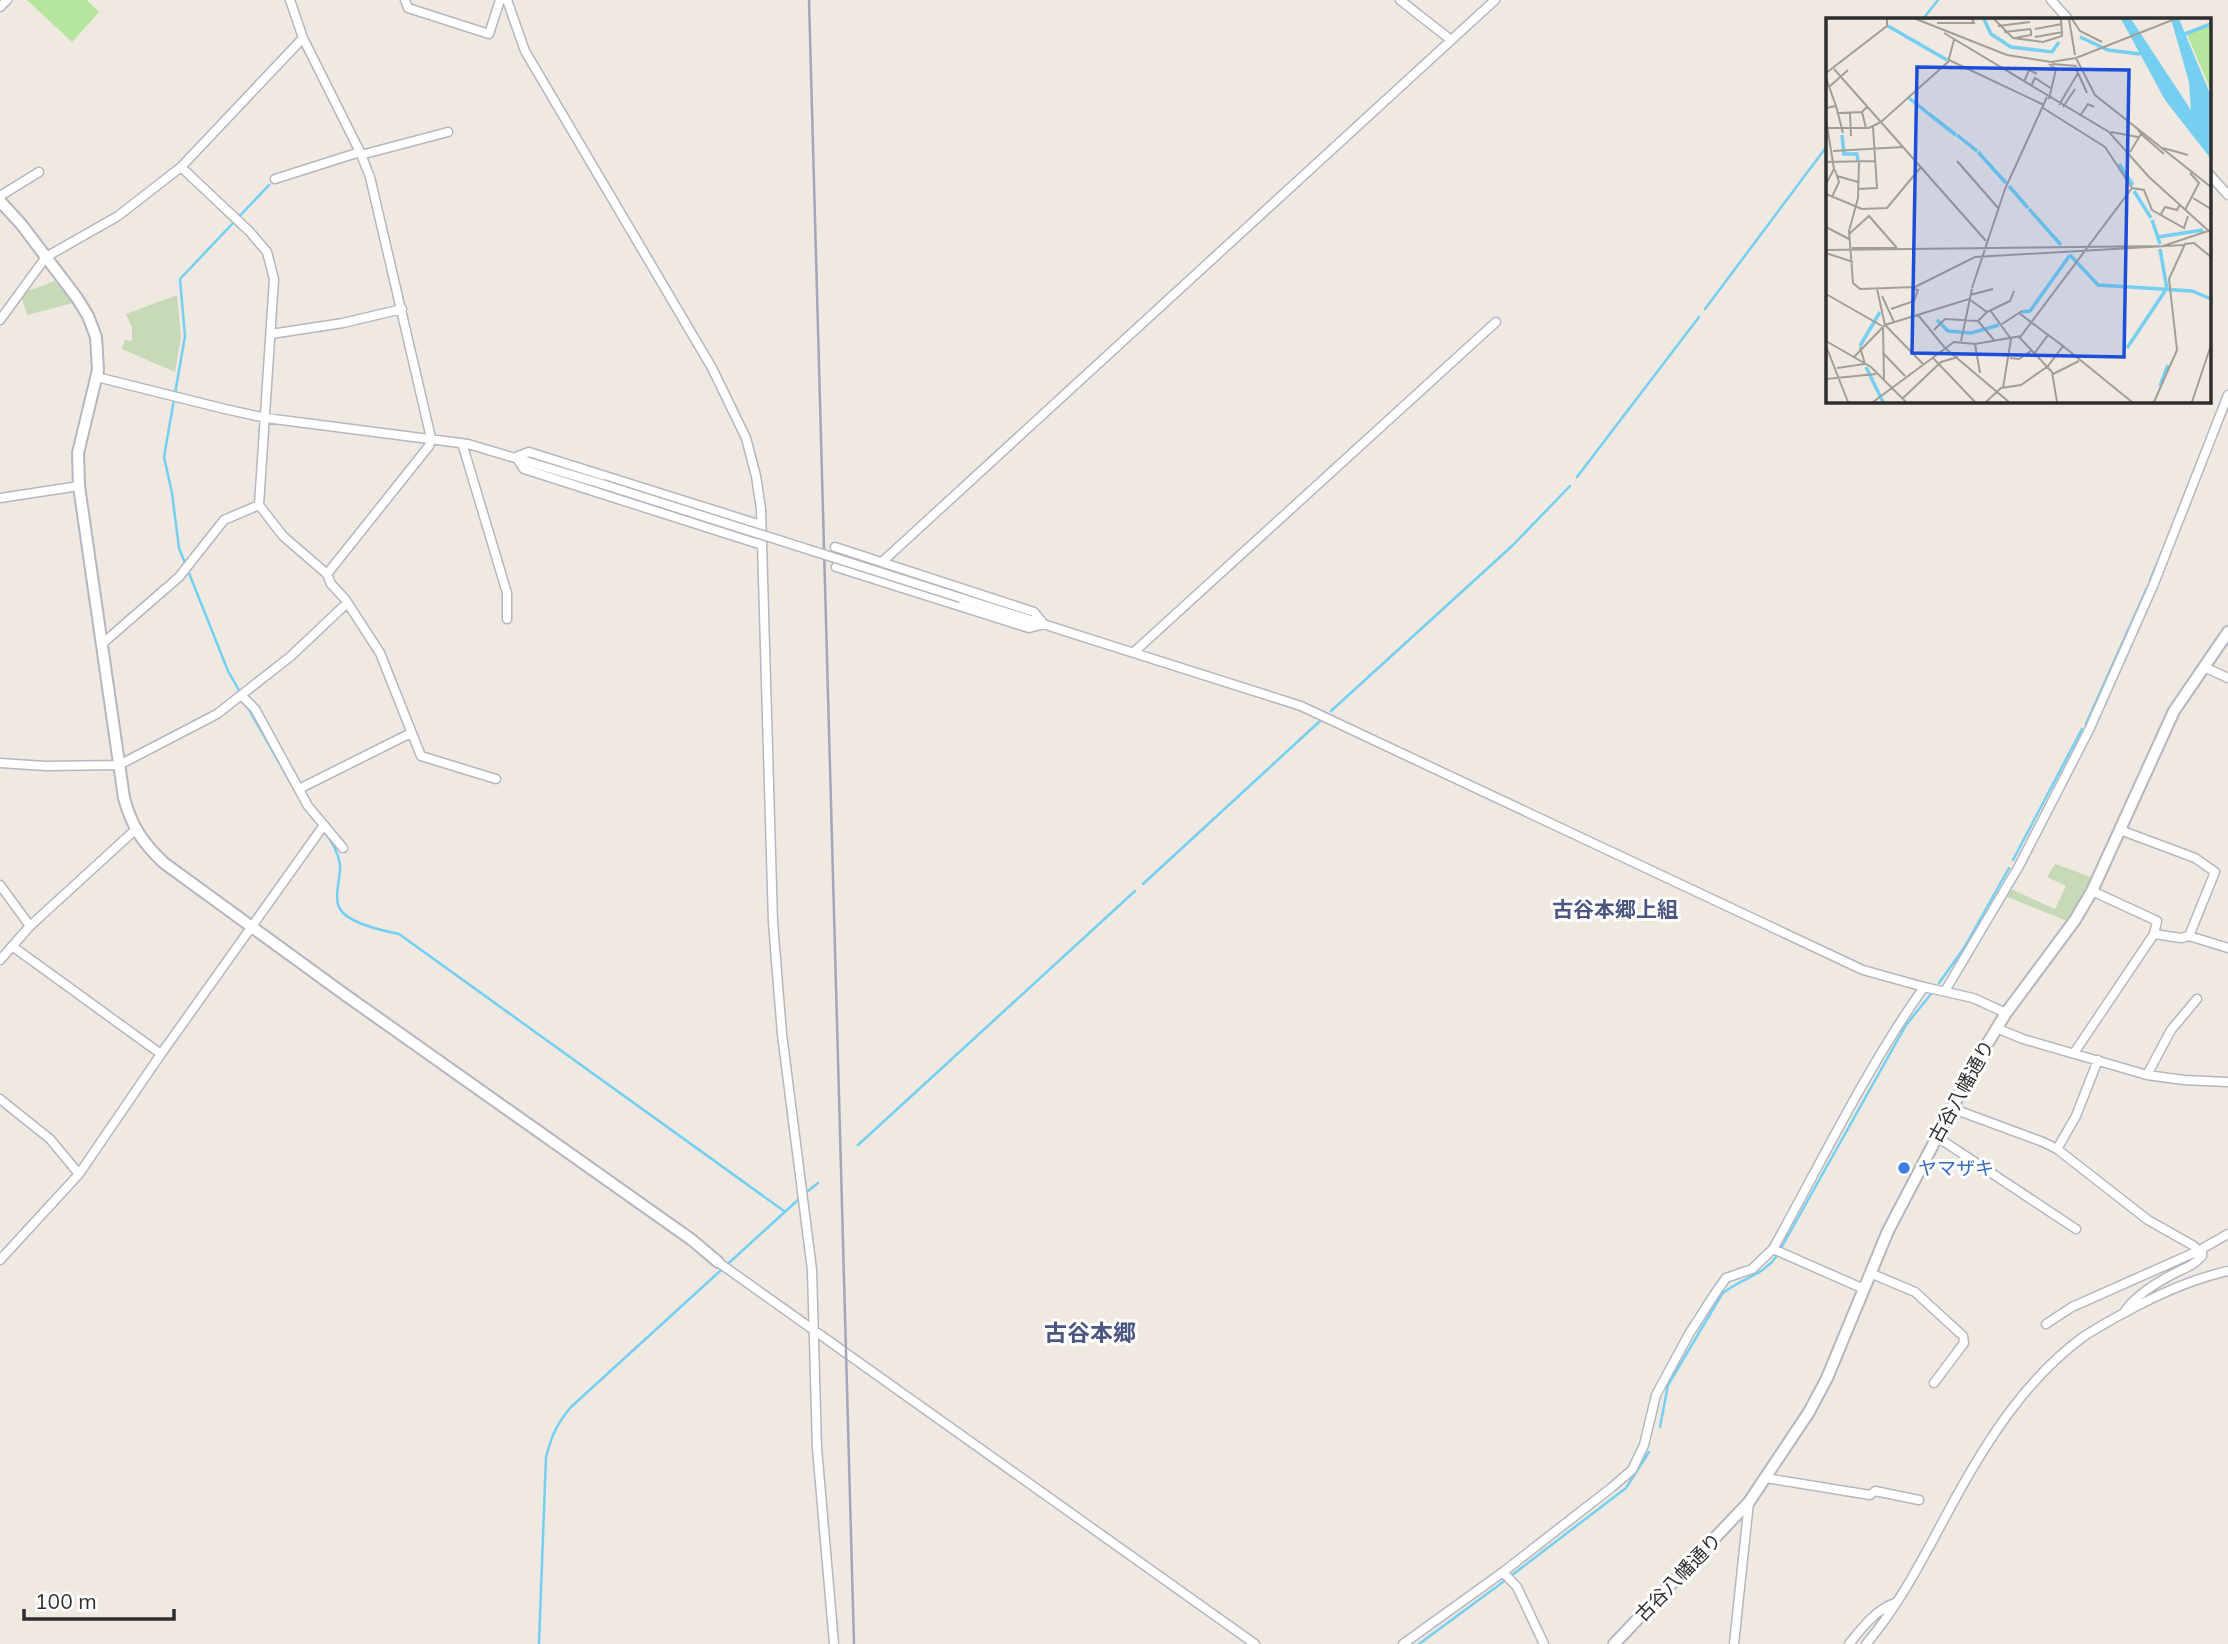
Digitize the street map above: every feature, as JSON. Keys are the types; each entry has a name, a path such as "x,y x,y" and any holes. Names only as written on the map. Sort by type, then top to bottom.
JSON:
{"street":[{"path":"0,7 7,0"},
{"path":"290,0 303,38 361,153 376,196 431,438 429,446 327,575"},
{"path":"405,0 408,8 489,34 500,0"},
{"path":"507,0 525,51 712,368 746,438 757,476 762,545 773,923 782,1034 812,1269 817,1448 834,1644"},
{"path":"1400,0 1451,40"},
{"path":"883,562 1495,0"},
{"path":"2051,0 2067,18"},
{"path":"0,320 46,257 118,216 181,167 303,38"},
{"path":"275,179 361,153 448,132"},
{"path":"181,167 250,232 267,252 274,279 259,505 283,536 327,575 380,653 421,756 496,779"},
{"path":"39,172 0,199 77,298 92,324 99,352 97,377 78,453 79,486 124,798 135,830 147,846 164,863 344,994 1255,1644"},
{"path":"2210,175 2228,195"},
{"path":"271,334 343,323 402,309"},
{"path":"1134,652 1496,322"},
{"path":"97,377 266,418 431,438 516,457 1308,709 1863,970 1973,998 2006,1013"},
{"path":"1945,991 2019,866 2089,730 2153,586 2228,395"},
{"path":"462,443 507,593 507,619"},
{"path":"516,457 529,452 761,525"},
{"path":"516,457 524,468 762,545"},
{"path":"0,498 79,486"},
{"path":"103,643 179,577 223,520 259,505"},
{"path":"835,547 1034,612 1044,624"},
{"path":"836,567 1029,628 1044,624"},
{"path":"0,763 46,766 119,765 217,714 291,656 347,603"},
{"name":"古谷八幡通り","path":"1614,1644 1749,1502 1809,1412 1827,1378 1888,1231 1951,1108 1996,1028 2064,936 2092,891 2174,711 2228,632"},
{"path":"2204,667 2228,678"},
{"path":"242,696 255,709 308,806 343,848"},
{"path":"299,789 411,733"},
{"path":"0,1260 79,1174 251,925 324,825"},
{"path":"0,960 30,926 135,830"},
{"path":"2120,830 2195,858 2215,872 2189,936"},
{"path":"0,885 30,926"},
{"path":"2074,1053 2154,934 2157,921 2092,891"},
{"path":"2154,934 2181,938 2189,936 2228,948"},
{"path":"12,946 161,1054"},
{"path":"1403,1644 1503,1572 1632,1470 1644,1445 1656,1395 1689,1334 1726,1278 1752,1269 1773,1249 1875,1064 1924,987"},
{"path":"2147,1074 2171,1030 2197,999"},
{"path":"1996,1028 2023,1039 2147,1074 2184,1080 2228,1082"},
{"path":"2057,1149 2071,1126 2098,1060"},
{"path":"0,1100 50,1139 79,1174"},
{"path":"1951,1108 2057,1149 2130,1208 2200,1250 2202,1256 2198,1261 2139,1297 2123,1313"},
{"path":"1937,1137 2076,1230"},
{"path":"2046,1324 2072,1307 2200,1250 2228,1234"},
{"path":"1773,1249 1864,1289"},
{"path":"1866,1644 1922,1561 1980,1456 2021,1397 2050,1365 2081,1338 2123,1313 2180,1284 2228,1270"},
{"path":"1870,1273 1915,1292 1963,1336 1964,1343 1934,1382"},
{"path":"1766,1478 1870,1495 1875,1490 1919,1500"},
{"path":"1734,1644 1749,1502"},
{"path":"1503,1572 1517,1587 1544,1644"},
{"path":"1849,1644 1884,1607 1895,1603"}],"green space":[{"path":"27,0 87,0 99,12 72,42"},
{"path":"55,281 73,303 27,315 22,298 25,292"},
{"path":"177,295 181,337 175,372 122,349 125,340 132,341 132,327 126,314"},
{"path":"2055,864 2091,877 2067,921 2005,896 2009,888 2055,909 2066,886 2047,877"}],"waterway":[{"path":"1924,18 1938,0"},
{"path":"1705,309 1826,147"},
{"path":"241,694 228,671 179,548 164,457 185,336 180,279 269,185"},
{"path":"1577,477 1699,317"},
{"path":"2198,461 2210,431"},
{"path":"1331,711 1512,546 1570,486"},
{"path":"2150,580 2165,545"},
{"path":"2086,724 2147,588"},
{"path":"247,706 289,780"},
{"path":"1143,884 1320,721"},
{"path":"2013,860 2082,729"},
{"path":"324,831 339,860 337,899 344,914 367,926 399,934 784,1211"},
{"path":"1939,983 1964,948 2009,868"},
{"path":"858,1145 1135,891"},
{"path":"1780,1250 1906,1025 1931,994"},
{"path":"808,1191 818,1183"},
{"path":"539,1644 546,1457 558,1425 571,1407 799,1199"},
{"path":"1660,1427 1668,1385 1722,1294 1764,1269 1777,1256"},
{"path":"1512,1575 1626,1488 1649,1452"},
{"path":"1419,1644 1507,1579"}],"railway":[{"path":"809,0 854,1644"}],"place":[{"name":"ヤマザキ","path":"1904,1168"}],"district":[{"name":"古谷本郷上組","path":"1615,909"},
{"name":"古谷本郷","path":"1090,1332"}]}
